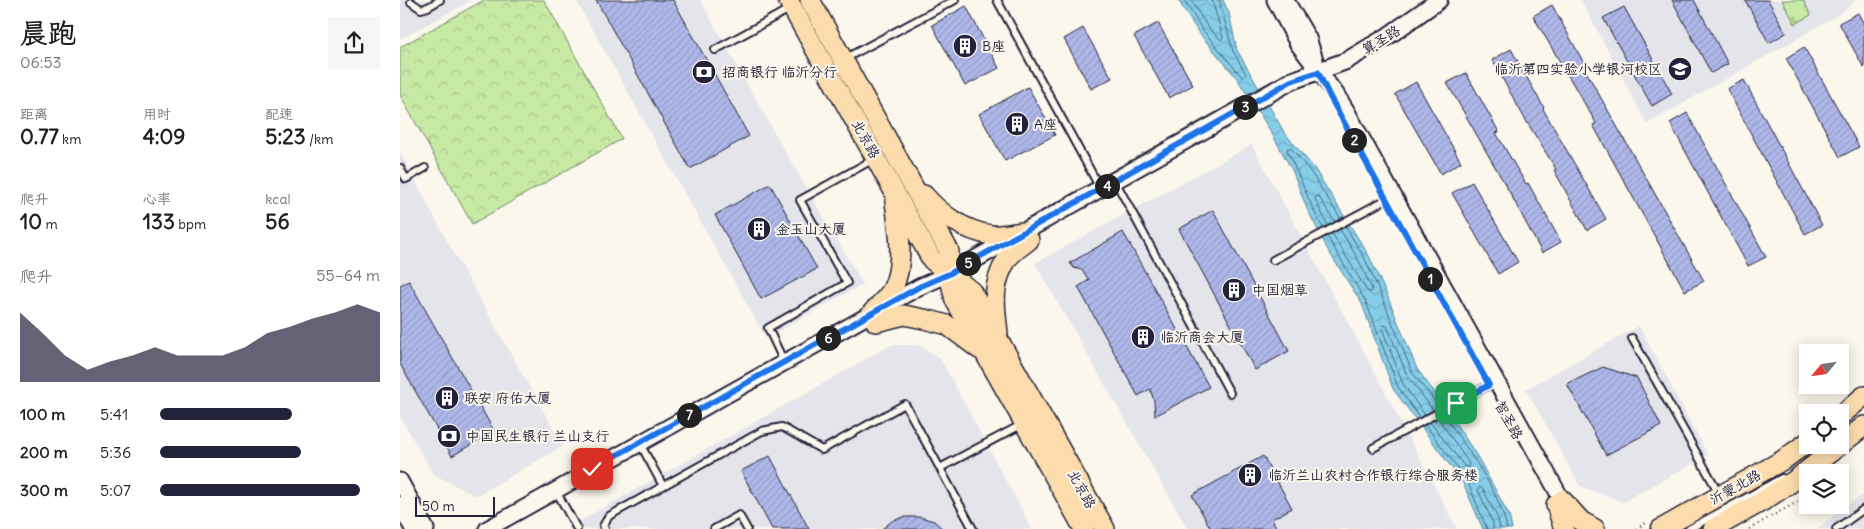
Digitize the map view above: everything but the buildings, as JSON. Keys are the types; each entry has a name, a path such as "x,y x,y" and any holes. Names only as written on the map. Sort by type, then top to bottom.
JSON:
{"main road":[{"name":"算圣路","path":"1318,72 1341,52 1383,28 1424,0"},
{"name":"算圣路","path":"1026,236 1101,189 1275,96 1291,81 1346,61 1388,36 1439,0"},
{"name":"北京路","path":"797,2 843,60 899,181"},
{"name":"北京路","path":"797,2 876,158 899,181 949,252 949,274 971,290 1024,424 1084,529"},
{"name":"算圣路","path":"949,274 1120,190 1245,112"},
{"path":"899,181 952,220 992,235 1026,236"},
{"path":"874,318 891,290 898,271 900,233 899,181"},
{"path":"874,318 904,315 929,320 947,325 992,347 994,295 1006,260 1026,236"},
{"name":"北京路","path":"992,347 1105,529"},
{"name":"沂蒙北路","path":"1713,529 1763,501 1795,480 1854,421 1864,396"},
{"name":"沂蒙北路","path":"1661,529 1784,460 1799,449"},
{"path":"1559,502 1564,529"},
{"path":"1559,502 1581,521 1595,529"}],"street":[{"name":"智圣路","path":"1275,0 1298,44 1346,110 1559,502"},
{"name":"智圣路","path":"1285,0 1308,38 1318,72 1330,97 1489,385 1559,502"},
{"path":"505,529 874,318 919,287 949,274"},
{"path":"487,529 784,362 874,318"},
{"path":"400,481 426,529"},
{"path":"400,505 413,529"}],"lane":[{"path":"411,2 421,9 440,0"},
{"path":"843,60 942,3 955,0"},
{"path":"997,0 1101,189"},
{"path":"715,50 797,2"},
{"path":"784,362 768,328 847,283 800,200 876,158"},
{"path":"400,168 406,179 425,168"},
{"path":"1120,190 1230,393"},
{"path":"1273,260 1387,199"},
{"path":"1632,338 1720,496"},
{"path":"1373,448 1489,385"},
{"path":"605,529 603,526 609,516 762,431 782,428 822,450 905,404 973,529"},
{"path":"940,468 1024,424"},
{"path":"644,451 663,486"},
{"path":"1805,463 1817,454"},
{"path":"1689,529 1791,472"},
{"path":"560,498 577,529"},
{"path":"1836,529 1864,509"},
{"path":"714,529 739,515 747,529"}],"path":[{"path":"1749,529 1799,501"}],"shaded area":[{"path":"400,0 472,0 400,39"},
{"path":"576,0 700,0 783,148 863,284 766,338"},
{"name":"临沂第四实验小学银河校区","path":"1581,0 1856,0 1838,15 1647,124"},
{"path":"1252,145 1457,529 1188,529 1035,263"},
{"path":"400,152 452,250 563,446 476,496 433,474 400,416"},
{"path":"1639,326 1708,455 1623,502 1580,486 1526,389"},
{"path":"891,345 919,345 940,358 1032,529 566,529"},
{"path":"1864,494 1864,529 1816,529 1837,514 1849,514 1849,505"}],"green space":[{"path":"484,0 544,0 622,139 472,224 400,95 400,47"},
{"path":"1782,0 1803,0 1811,15 1795,24"}],"water":[{"path":"1178,0 1223,0 1229,13 1237,50 1284,132 1314,168 1368,254 1417,369 1441,401 1477,456 1509,515 1512,529 1483,529 1463,483 1393,389 1362,304 1329,252 1307,209 1293,172 1271,132 1236,77 1198,32"}],"place":[{"name":"B座","path":"965,46"},
{"name":"临沂第四实验小学银河校区","path":"1680,69"},
{"name":"招商银行 临沂分行","path":"704,72"},
{"name":"A座","path":"1017,124"},
{"name":"金玉山大厦","path":"759,229"},
{"name":"中国烟草","path":"1234,290"},
{"name":"临沂商会大厦","path":"1143,337"},
{"name":"联安 府佑大厦","path":"447,398"},
{"name":"中国民生银行 兰山支行","path":"449,436"},
{"name":"临沂兰山农村合作银行综合服务楼","path":"1250,475"}],"route":[{"path":"592,469 919,287 949,274 1291,81 1318,72 1489,385 1456,403"}]}
